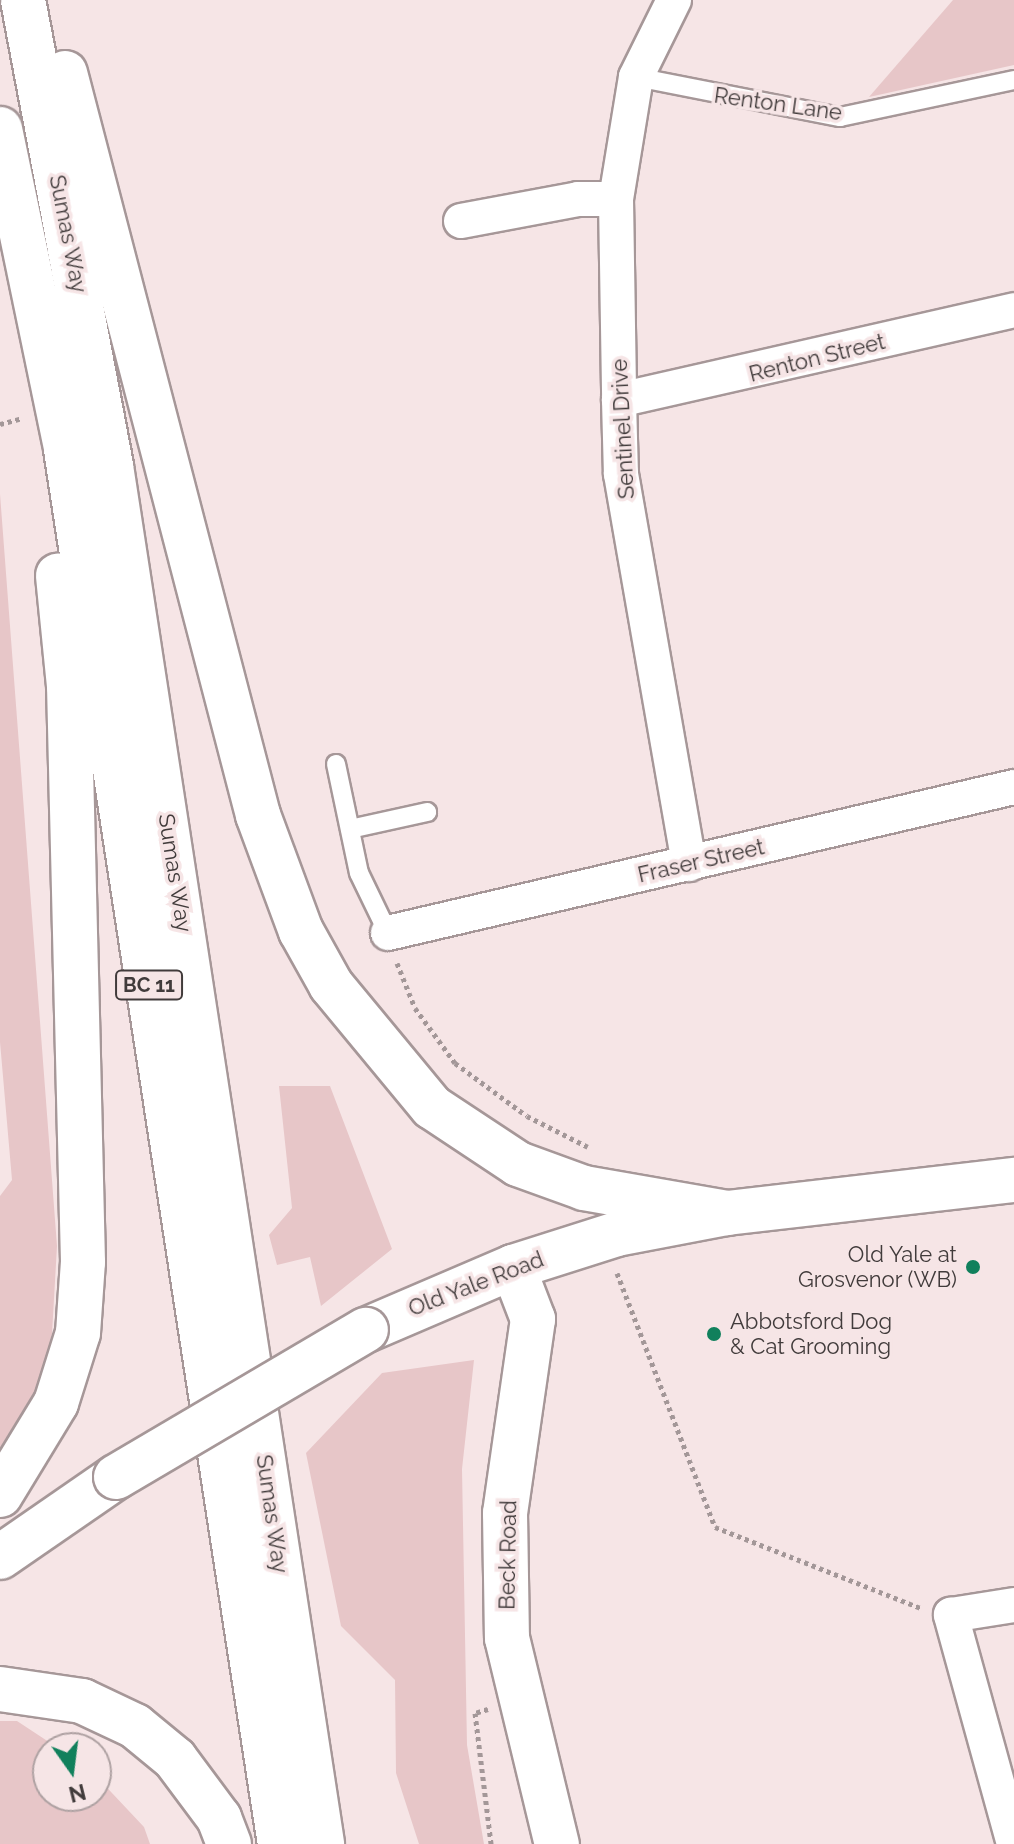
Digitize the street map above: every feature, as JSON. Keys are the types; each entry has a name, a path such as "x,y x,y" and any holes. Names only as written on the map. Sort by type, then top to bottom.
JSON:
{"main road":[{"name":"Sumas Way","path":"23,0 111,466 322,1844"},
{"path":"48,0 258,815 323,971 394,1068 475,1139 584,1188 727,1213"},
{"name":"Sumas Way","path":"0,129 71,479 280,1844"},
{"path":"0,227 17,420 69,686 83,1262 78,1333 56,1403 0,1495"},
{"name":"Old Yale Road","path":"0,1557 116,1477 366,1330 513,1267 617,1234 727,1213 1014,1180"},
{"name":"Beck Road","path":"513,1267 533,1319 505,1513 507,1638 557,1844"},
{"path":"0,1689 82,1701 135,1726 175,1759 229,1844"}],"street":[{"name":"Sentinel Drive","path":"674,0 636,77 616,199 619,400 621,474 689,864"},
{"path":"461,221 578,199 616,199"},
{"name":"Renton Street","path":"619,400 1014,310"},
{"name":"Fraser Street","path":"391,944 689,864 1014,787"},
{"path":"1014,1605 951,1615 1014,1844"}],"lane":[{"name":"Renton Lane","path":"636,77 840,117 1014,80"},
{"path":"336,764 359,873 391,944"},
{"path":"350,829 427,812"}],"path":[{"path":"391,944 415,1008 455,1063 527,1116 603,1154"},
{"path":"616,1272 715,1527 898,1603 951,1615"},
{"path":"491,1844 475,1713 493,1708"}],"shaded area":[{"path":"953,0 1014,0 1014,65 869,97"},
{"path":"0,494 57,1246 52,1334 34,1407 0,1452 0,1196 12,1180 0,1042"},
{"path":"279,1086 330,1086 392,1249 321,1306 310,1257 277,1265 269,1235 292,1208"},
{"path":"474,1360 462,1469 467,1745 484,1844 419,1844 396,1773 395,1680 341,1626 306,1453 382,1373"},
{"path":"0,1721 17,1721 34,1732 32,1812 112,1812 112,1793 144,1827 150,1844 0,1844"}],"place":[{"name":"Old Yale at Grosvenor (WB)","path":"973,1267"},
{"name":"Abbotsford Dog & Cat Grooming","path":"714,1334"}]}
